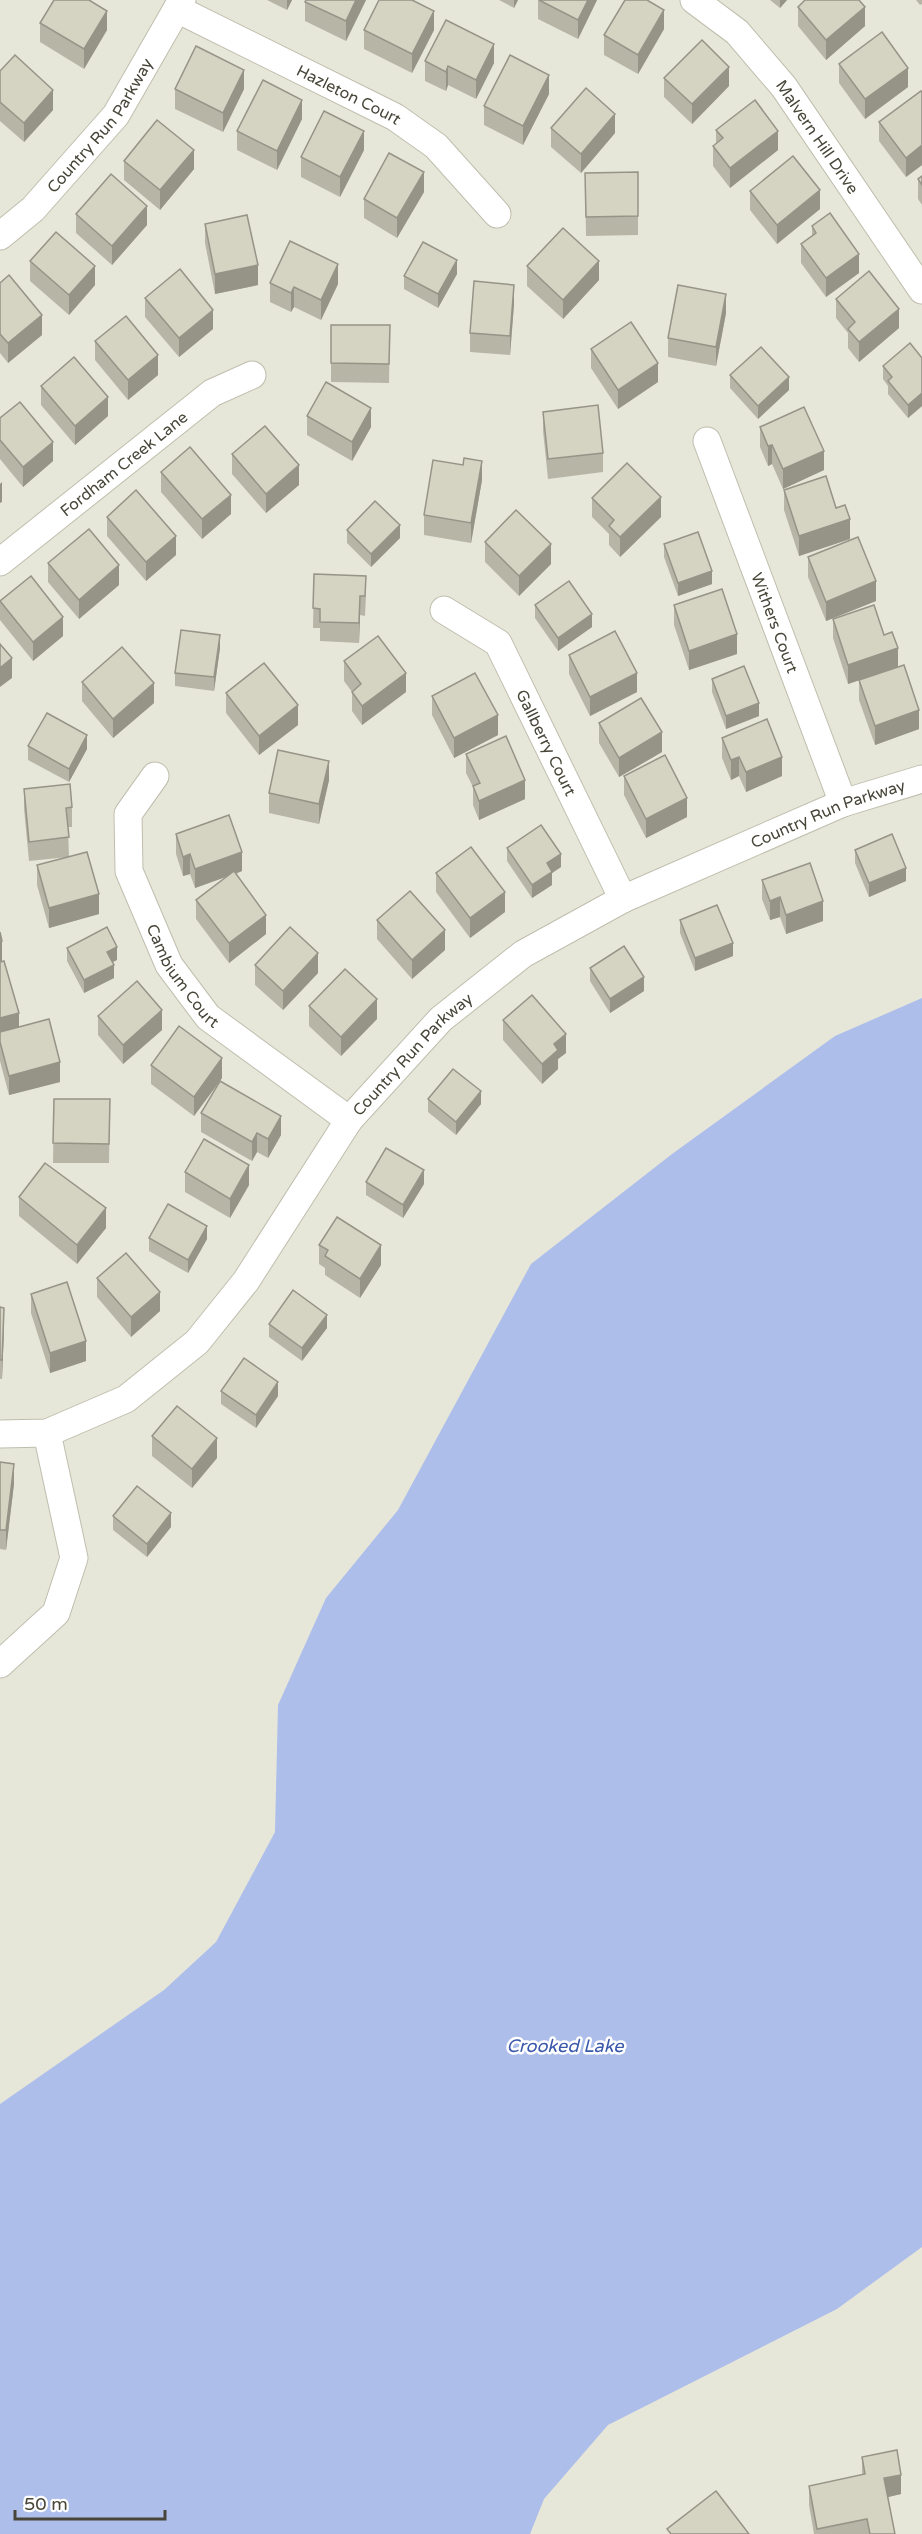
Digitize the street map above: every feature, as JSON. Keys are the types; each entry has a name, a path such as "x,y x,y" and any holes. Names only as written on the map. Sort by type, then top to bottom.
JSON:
{"street":[{"name":"Malvern Hill Drive","path":"694,0 737,32 784,87 922,290"},
{"name":"Hazleton Court","path":"180,5 395,117 436,146 497,214"},
{"name":"Country Run Parkway","path":"0,236 33,209 116,114 180,5"},
{"name":"Fordham Creek Lane","path":"0,562 212,393 252,375"},
{"name":"Withers Court","path":"707,441 843,803"},
{"name":"Gallberry Court","path":"444,610 498,644 624,899"},
{"name":"Cambium Court","path":"155,776 128,813 129,871 168,965 208,1017 349,1120"},
{"name":"Country Run Parkway","path":"0,1434 47,1433 126,1399 197,1342 246,1281 349,1120 441,1019 522,954 624,899 843,803 922,779"},
{"path":"0,1664 56,1613 74,1558 47,1433"}],"shaded area":[{"path":"0,0 922,0 922,2534 0,2534"}],"water":[{"name":"Crooked Lake","path":"922,998 922,2247 837,2309 608,2425 544,2499 530,2534 0,2534 0,2104 164,1990 216,1942 275,1832 278,1705 326,1598 398,1510 531,1264 672,1154 835,1036"}],"building":[{"path":"54,0 89,0 107,11 84,49 40,23"},
{"path":"306,0 356,0 346,21 305,2"},
{"path":"379,0 412,0 434,11 412,54 364,30"},
{"path":"539,0 588,0 578,20"},
{"path":"625,0 647,0 664,10 638,55 604,35"},
{"path":"805,0 859,0 865,7 826,40 798,7"},
{"path":"446,20 494,44 476,80 448,66 446,72 425,61"},
{"path":"882,32 908,68 865,99 839,64"},
{"path":"702,40 729,67 692,104 664,78"},
{"path":"196,46 244,70 223,113 175,89"},
{"path":"15,55 53,90 24,123 0,102 0,71"},
{"path":"510,55 549,75 523,126 484,106"},
{"path":"263,80 302,100 277,151 237,131"},
{"path":"586,88 615,114 581,154 551,128"},
{"path":"921,91 922,145 906,158 879,122"},
{"path":"755,100 778,131 730,168 713,146 723,138 716,130"},
{"path":"324,111 364,131 340,177 301,157"},
{"path":"157,120 194,150 160,190 124,161"},
{"path":"389,153 424,172 397,218 364,199"},
{"path":"793,156 820,190 777,225 750,191"},
{"path":"638,172 638,216 586,217 585,173"},
{"path":"111,174 147,206 112,246 76,214"},
{"path":"830,213 859,254 826,278 801,244 816,233 812,226"},
{"path":"247,215 258,265 215,274 205,224"},
{"path":"563,228 599,261 563,300 527,266"},
{"path":"56,232 95,266 69,295 30,261"},
{"path":"290,241 338,264 321,300 294,287 291,293 270,283"},
{"path":"423,242 457,260 438,294 404,276"},
{"path":"180,269 213,310 179,338 145,298"},
{"path":"869,271 899,309 859,342 848,329 855,322 836,299"},
{"path":"9,275 42,315 8,343 0,334 0,283"},
{"path":"474,281 514,285 510,336 470,333"},
{"path":"678,285 726,294 716,347 668,338"},
{"path":"126,316 158,355 128,380 95,341"},
{"path":"631,322 658,363 618,390 591,349"},
{"path":"331,325 390,325 389,364 331,363"},
{"path":"910,343 922,358 922,393 908,405 888,381 892,377 883,366"},
{"path":"761,347 789,377 758,406 730,375"},
{"path":"74,357 108,397 75,426 41,386"},
{"path":"326,382 371,408 352,442 307,416"},
{"path":"20,402 53,442 23,467 0,440 0,418"},
{"path":"598,405 603,453 548,459 543,412"},
{"path":"804,407 824,451 783,469 772,445 768,446 760,427"},
{"path":"265,426 299,465 266,494 232,454"},
{"path":"190,447 231,495 202,519 161,472"},
{"path":"464,458 482,461 471,523 424,515 433,460 463,465"},
{"path":"627,463 661,497 620,537 609,526 614,520 592,498"},
{"path":"826,476 836,508 845,505 850,519 799,536 784,490"},
{"path":"136,490 176,536 146,562 107,517"},
{"path":"375,501 400,525 371,554 347,530"},
{"path":"516,510 551,544 519,576 485,542"},
{"path":"89,529 119,565 79,600 48,563"},
{"path":"698,532 712,571 678,583 664,544"},
{"path":"858,537 876,581 826,602 808,557"},
{"path":"314,574 366,576 365,596 360,596 359,623 320,622 320,609 313,608"},
{"path":"31,576 63,617 33,642 0,601"},
{"path":"569,581 592,614 558,638 535,605"},
{"path":"722,589 737,634 689,651 674,605"},
{"path":"874,605 884,635 892,632 898,648 848,665 833,619"},
{"path":"181,630 220,635 214,677 175,673"},
{"path":"615,631 637,673 590,697 569,655"},
{"path":"378,636 406,673 362,706 352,692 361,684 344,661"},
{"path":"0,644 12,658 0,668"},
{"path":"122,647 154,683 113,719 82,682"},
{"path":"264,663 298,705 259,736 226,693"},
{"path":"904,665 919,710 875,726 859,680"},
{"path":"744,666 759,703 726,716 712,679"},
{"path":"475,673 498,715 454,738 432,696"},
{"path":"641,698 662,732 619,758 599,723"},
{"path":"47,713 87,735 69,769 28,746"},
{"path":"767,719 782,757 746,772 739,757 731,760 722,738"},
{"path":"506,736 525,780 479,801 473,786 480,783 466,754"},
{"path":"278,750 329,761 319,804 269,793"},
{"path":"665,755 687,798 646,819 624,776"},
{"path":"70,784 72,807 66,808 69,837 29,842 24,789"},
{"path":"229,815 242,852 195,869 190,854 183,857 176,834"},
{"path":"541,825 561,854 547,863 552,872 532,885 507,848"},
{"path":"892,834 906,868 869,883 855,850"},
{"path":"471,847 505,892 470,918 436,873"},
{"path":"87,852 99,894 49,908 37,865"},
{"path":"810,863 823,901 786,915 780,897 770,901 762,880"},
{"path":"234,871 266,915 229,943 196,900"},
{"path":"410,891 445,930 412,960 377,920"},
{"path":"717,905 733,943 695,958 680,920"},
{"path":"107,927 117,947 107,952 114,965 84,980 67,948"},
{"path":"290,927 318,953 283,991 255,965"},
{"path":"624,946 644,977 610,999 590,968"},
{"path":"4,961 19,1013 0,1018 0,962"},
{"path":"345,969 377,999 341,1037 309,1006"},
{"path":"137,981 162,1010 123,1045 98,1016"},
{"path":"532,995 566,1034 554,1044 558,1050 542,1064 503,1020"},
{"path":"49,1019 60,1062 9,1076 0,1042 0,1032"},
{"path":"179,1026 222,1058 194,1097 151,1065"},
{"path":"453,1069 481,1091 456,1122 428,1099"},
{"path":"220,1081 281,1116 268,1139 257,1133 252,1142 201,1113"},
{"path":"54,1099 110,1099 109,1144 53,1143"},
{"path":"204,1139 249,1165 230,1199 185,1172"},
{"path":"386,1148 424,1170 403,1205 366,1182"},
{"path":"45,1163 106,1208 77,1245 19,1197"},
{"path":"168,1204 207,1226 188,1260 149,1238"},
{"path":"337,1217 381,1245 360,1279 325,1256 328,1250 319,1245"},
{"path":"126,1253 160,1292 131,1317 97,1278"},
{"path":"67,1282 86,1341 50,1353 31,1294"},
{"path":"293,1290 327,1315 302,1348 269,1324"},
{"path":"0,1307 4,1308 2,1360 0,1360"},
{"path":"244,1358 278,1382 256,1415 221,1391"},
{"path":"177,1406 217,1438 192,1469 152,1436"},
{"path":"0,1462 14,1464 6,1530 0,1530"},
{"path":"137,1486 171,1513 147,1544 113,1516"},
{"path":"897,2450 901,2475 884,2478 895,2534 870,2534 867,2519 817,2529 809,2486 865,2474 862,2457"},
{"path":"716,2491 749,2534 671,2534 667,2529"}]}
